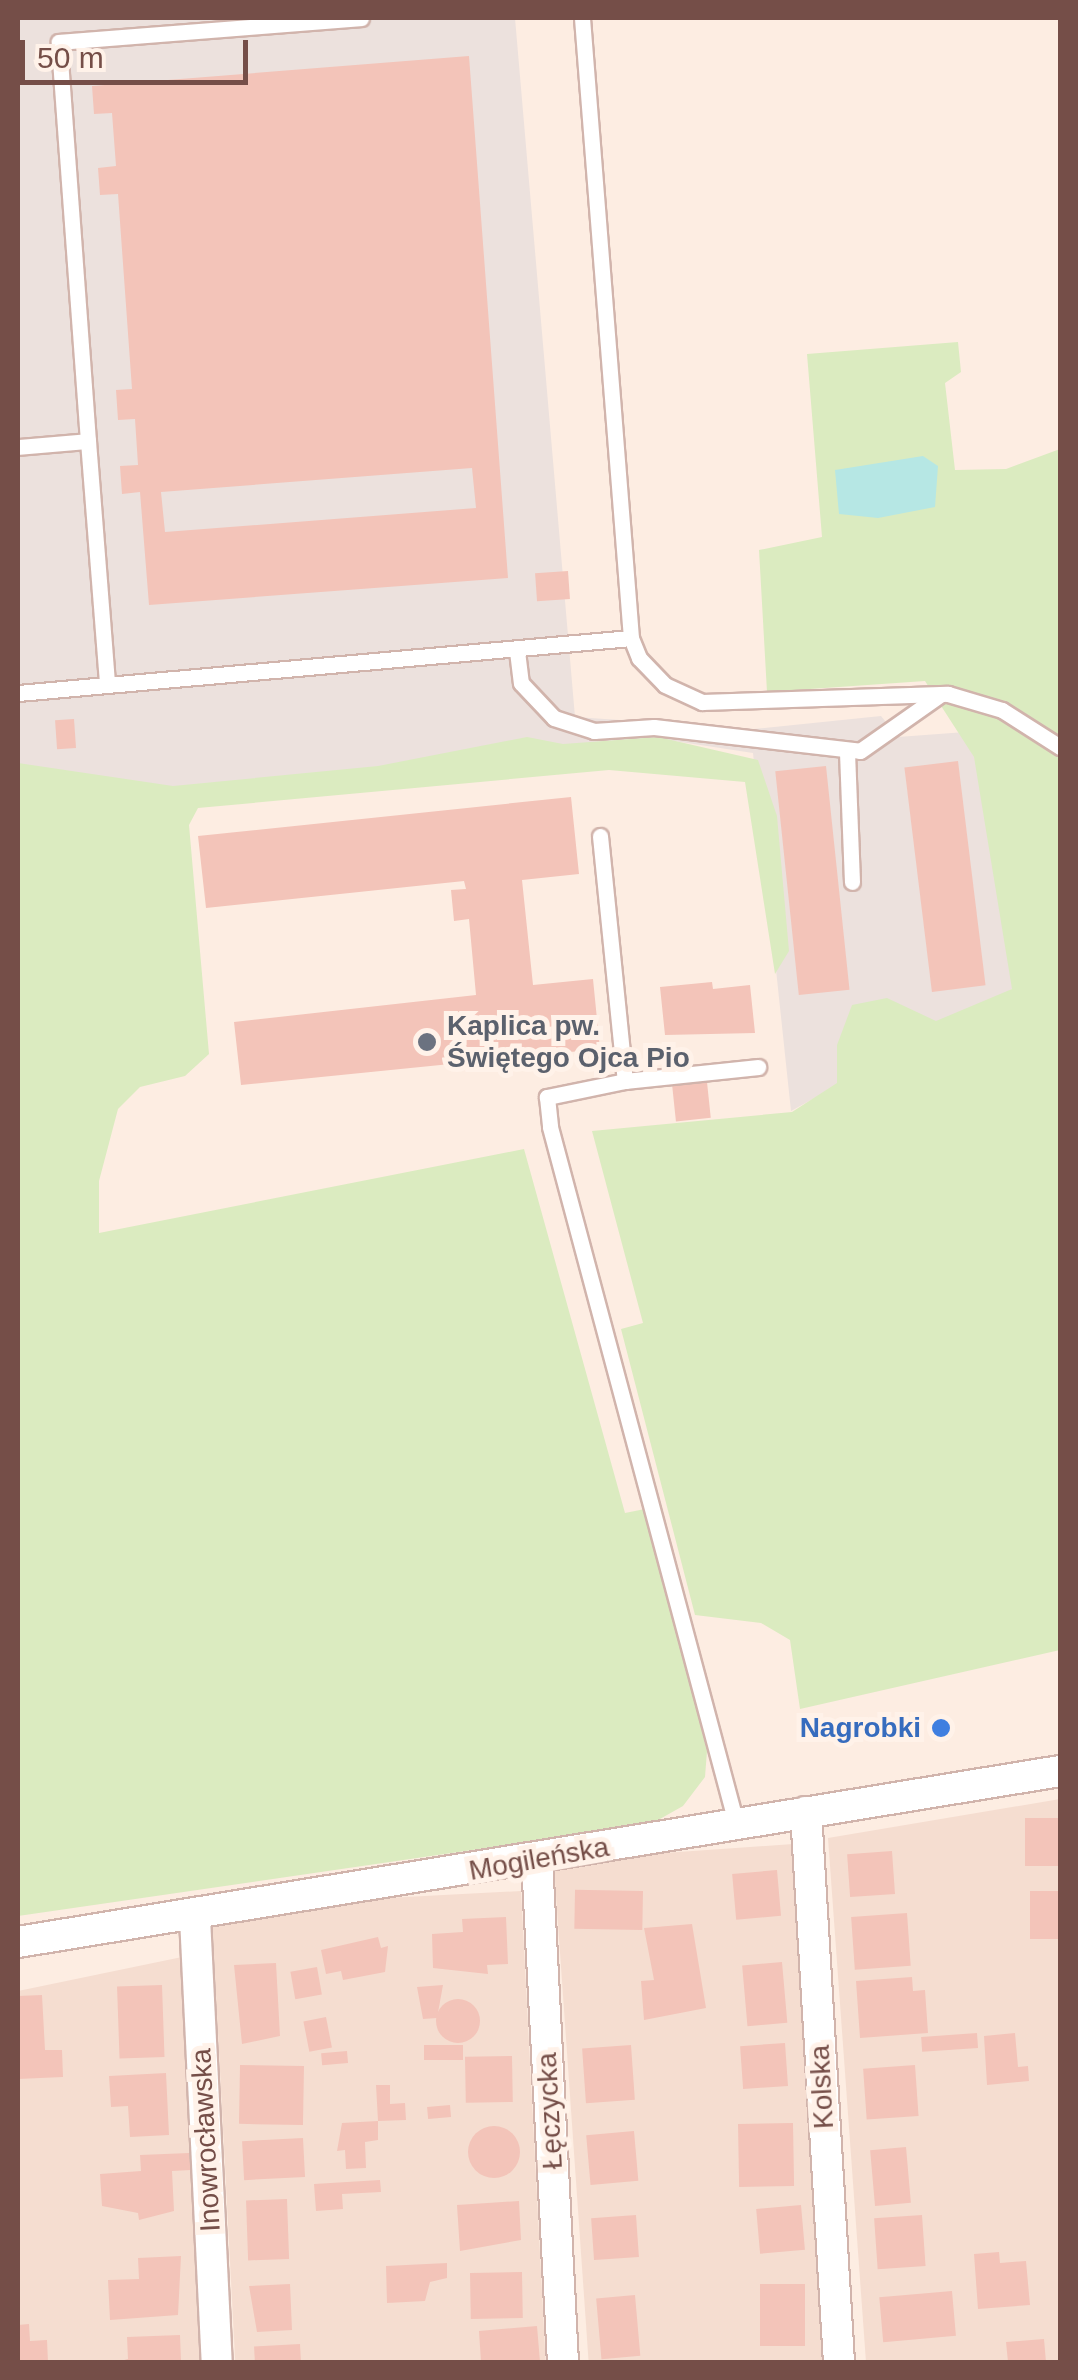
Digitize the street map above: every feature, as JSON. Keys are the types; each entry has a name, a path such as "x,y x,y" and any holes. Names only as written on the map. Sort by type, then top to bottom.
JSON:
{"street":[{"name":"Mogileńska","path":"18,1942 195,1918 1060,1770"},
{"name":"Kolska","path":"806,1812 839,2362"},
{"name":"Łęczycka","path":"537,1860 562,2362"},
{"name":"Inowrocławska","path":"195,1918 217,2362"}],"lane":[{"path":"107,682 59,42 361,18"},
{"path":"582,18 631,638 665,685 723,707 941,694 1002,710 1060,747"},
{"path":"18,447 88,441"},
{"path":"18,693 107,682 517,651 631,638"},
{"path":"517,651 520,683 572,728 670,728 847,752 941,694"},
{"path":"847,752 852,882"},
{"path":"600,836 625,1081"},
{"path":"736,1823 550,1127 547,1097 625,1081 758,1067"}],"shaded area":[{"path":"18,18 515,18 575,717 754,729 881,716 898,737 979,731 1014,988 791,1111 753,753 661,739 18,808"},
{"path":"1060,1799 1060,2362 866,2362 828,1838"},
{"path":"793,1844 829,2362 589,2362 554,1861"},
{"path":"521,1891 546,2362 235,2362 211,1907"},
{"path":"182,1957 201,2362 18,2362 18,1991"}],"green space":[{"path":"958,342 961,372 945,383 955,470 1006,469 1060,449 1060,1650 800,1709 790,1640 761,1623 695,1615 621,1329 643,1323 592,1131 792,1112 837,1083 837,1045 852,1005 887,998 936,1021 1012,989 974,757 925,681 767,692 759,550 822,537 807,354"},
{"path":"527,737 563,744 658,737 758,760 777,816 789,951 775,974 745,782 609,770 198,808 189,825 209,1054 185,1076 140,1087 118,1109 99,1181 99,1233 524,1149 625,1513 645,1509 707,1751 705,1777 683,1806 651,1824 18,1916 18,763 173,786 378,766"}],"water":[{"path":"923,456 938,466 935,507 878,518 839,514 835,470"}],"building":[{"path":"469,56 508,578 149,605 140,492 122,494 120,466 138,465 135,419 118,420 116,390 132,389 118,194 100,195 98,168 116,166 112,113 94,114 92,86","holes":["472,468 476,508 165,532 161,492"]},
{"path":"568,571 570,599 537,601 535,573"},
{"path":"74,719 76,748 57,749 55,720"},
{"path":"958,761 986,985 932,992 904,768"},
{"path":"826,766 850,990 799,995 775,771"},
{"path":"571,797 579,874 522,880 533,985 593,979 600,1049 241,1085 234,1022 476,995 469,919 454,921 451,890 466,889 464,881 206,908 198,836"},
{"path":"712,982 713,989 750,985 755,1033 665,1035 660,987"},
{"path":"707,1082 711,1118 676,1121 672,1086"},
{"path":"1025,1818 1060,1818 1060,1866 1025,1866"},
{"path":"892,1851 895,1894 850,1897 847,1854"},
{"path":"777,1870 781,1916 736,1920 732,1874"},
{"path":"575,1890 643,1891 642,1930 574,1929"},
{"path":"1030,1891 1060,1891 1060,1939 1030,1939"},
{"path":"907,1913 911,1966 855,1970 851,1917"},
{"path":"506,1917 508,1964 487,1965 488,1974 433,1968 432,1934 463,1932 462,1919"},
{"path":"692,1924 706,2008 644,2020 641,1981 654,1980 644,1928"},
{"path":"378,1937 381,1948 388,1946 385,1972 343,1980 341,1971 326,1974 321,1950"},
{"path":"782,1962 787,2023 747,2026 742,1965"},
{"path":"276,1963 280,2036 242,2044 234,1965"},
{"path":"317,1967 322,1995 295,1999 290,1972"},
{"path":"912,1977 913,1991 925,1990 928,2033 860,2038 856,1981"},
{"path":"162,1985 165,2057 120,2059 117,1987"},
{"path":"443,1985 437,2018 423,2019 417,1987"},
{"path":"42,1995 45,2050 62,2050 63,2077 18,2079 18,1996"},
{"path":"458,1999 473,2006 480,2021 473,2036 458,2043 443,2036 436,2021 443,2006"},
{"path":"326,2017 332,2047 309,2052 303,2021"},
{"path":"977,2033 978,2048 922,2052 921,2037"},
{"path":"1015,2033 1018,2067 1028,2066 1029,2081 987,2085 984,2036"},
{"path":"785,2043 788,2086 743,2089 740,2046"},
{"path":"424,2045 463,2045 463,2060 424,2060"},
{"path":"631,2045 635,2100 586,2103 582,2048"},
{"path":"347,2051 348,2063 322,2065 321,2053"},
{"path":"512,2056 513,2102 466,2103 465,2057"},
{"path":"240,2065 304,2066 303,2125 239,2124"},
{"path":"915,2065 919,2116 867,2120 863,2069"},
{"path":"166,2073 169,2135 130,2137 128,2106 111,2107 109,2076"},
{"path":"376,2085 390,2085 390,2104 405,2103 406,2120 378,2121"},
{"path":"450,2105 451,2117 428,2119 427,2107"},
{"path":"378,2121 378,2140 365,2142 366,2168 346,2169 345,2150 337,2151 342,2123"},
{"path":"793,2123 794,2186 739,2187 738,2124"},
{"path":"494,2126 513,2133 520,2152 513,2171 494,2178 475,2171 468,2152 475,2133"},
{"path":"634,2131 638,2181 591,2185 586,2135"},
{"path":"303,2138 305,2177 244,2180 242,2141"},
{"path":"906,2147 911,2203 875,2206 870,2150"},
{"path":"189,2153 191,2170 172,2171 174,2211 139,2220 138,2213 102,2206 100,2174 141,2171 140,2155"},
{"path":"380,2180 381,2192 342,2194 343,2209 316,2211 314,2184"},
{"path":"287,2199 289,2259 248,2260 246,2200"},
{"path":"519,2201 521,2240 460,2251 457,2205"},
{"path":"801,2205 805,2250 760,2254 756,2209"},
{"path":"636,2215 639,2257 594,2260 591,2218"},
{"path":"922,2215 926,2266 878,2269 874,2218"},
{"path":"999,2252 1000,2263 1026,2261 1030,2305 978,2309 974,2254"},
{"path":"181,2256 178,2315 110,2320 108,2280 139,2279 138,2258"},
{"path":"447,2263 447,2278 430,2282 425,2301 387,2303 386,2266"},
{"path":"522,2272 523,2318 471,2319 470,2273"},
{"path":"290,2284 292,2330 257,2332 249,2286"},
{"path":"760,2284 805,2284 805,2346 760,2346"},
{"path":"952,2291 956,2336 883,2342 879,2297"},
{"path":"635,2295 640,2356 601,2359 596,2298"},
{"path":"29,2324 30,2341 47,2340 48,2362 18,2362 18,2325"},
{"path":"537,2326 540,2362 481,2362 479,2331"},
{"path":"180,2335 181,2362 117,2362 128,2359 127,2337"},
{"path":"1044,2339 1046,2362 1008,2362 1006,2342"},
{"path":"300,2344 301,2362 255,2362 254,2346"}],"place":[{"name":"Kaplica pw. Świętego Ojca Pio","path":"427,1042"},
{"name":"Nagrobki","path":"941,1728"}]}
